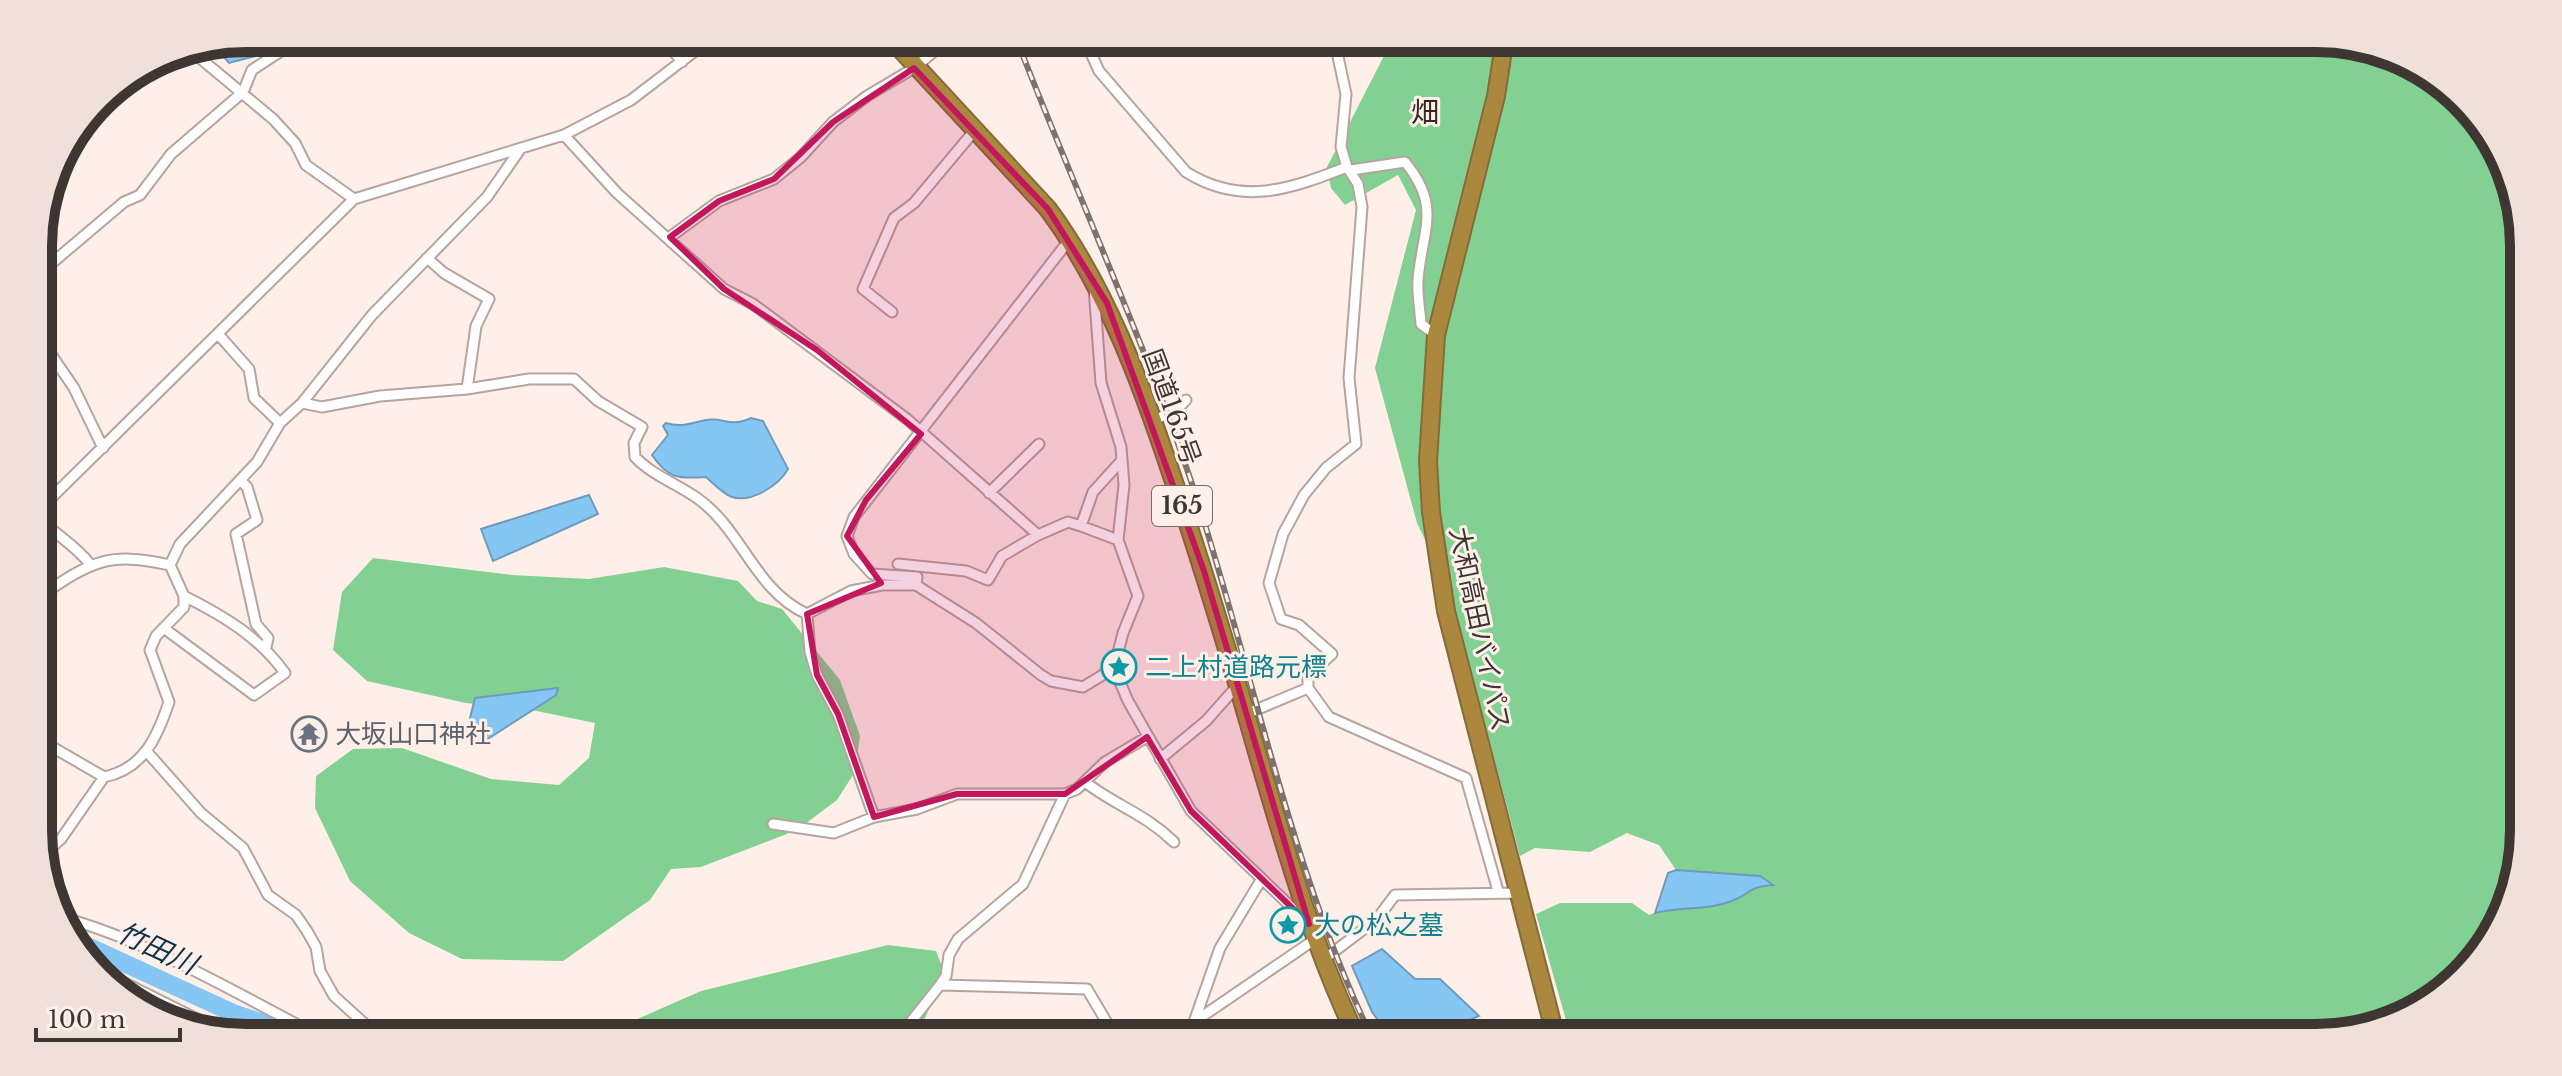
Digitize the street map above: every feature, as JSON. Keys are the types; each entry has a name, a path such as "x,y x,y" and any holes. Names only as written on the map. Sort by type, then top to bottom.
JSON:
{"highway":[{"name":"国道165号","path":"901,52 1048,209 1094,280 1153,421 1204,571 1312,932 1351,1024"},
{"name":"大和高田バイパス","path":"1503,52 1496,96 1436,335 1428,461 1433,526 1446,611 1552,1024"}],"street":[{"path":"52,263 124,202 140,195 171,154 243,92 252,70 280,52"},
{"path":"674,52 682,62"},
{"path":"52,497 354,199 564,135 631,100 694,52"},
{"path":"670,237 719,201 774,179 801,157 833,122 933,52"},
{"path":"1090,52 1099,71 1186,172 1204,183 1236,193 1258,194 1349,168 1405,162 1417,176 1428,206 1428,232 1418,280 1421,324 1436,335"},
{"path":"1337,52 1346,94 1341,133 1362,207 1349,378 1356,444 1326,468 1304,495 1283,534 1269,583 1281,619 1299,625 1332,654 1308,676 1308,688 1329,717 1466,778 1498,891"},
{"path":"200,58 243,92 295,143 306,165 354,199"},
{"path":"892,312 863,289 894,218 914,203 975,130"},
{"path":"564,135 617,193 670,237 724,289 753,304 817,350 1038,535"},
{"path":"52,747 104,777 126,773 148,753 169,702 150,650 156,636 184,607 184,596 170,565 180,544 265,452 280,423 302,403 372,315 487,197 519,151"},
{"path":"916,585 917,577 872,574 854,554 847,536 866,500 921,434 1070,239"},
{"path":"427,258 444,273 489,299 476,326 467,389"},
{"path":"1094,280 1092,303 1101,383 1122,460 1124,485 1118,540 1138,596 1123,633 1114,668 1147,737 1191,811 1312,932 1194,1022"},
{"path":"218,334 249,369 254,398 280,423"},
{"path":"52,356 74,388 103,448"},
{"path":"302,403 322,407 380,396 467,389 529,379 574,379 598,401 642,427 634,443 635,457 698,498 743,547 775,593 787,605 807,614"},
{"path":"1153,421 1177,409 1186,400"},
{"path":"989,493 1039,444"},
{"path":"1081,526 1093,492 1122,460"},
{"path":"240,480 247,487 257,520 236,534 256,624 268,638 266,647"},
{"path":"898,564 966,571 988,580 1002,556 1068,522 1118,540"},
{"path":"52,531 72,542 90,564"},
{"path":"52,589 90,564 132,557 170,565"},
{"path":"807,614 851,591 882,585 916,585 976,623 1051,681 1083,687 1114,668"},
{"path":"165,629 254,695 285,673 266,647 217,613 184,596"},
{"path":"807,614 810,652 817,675 838,714 874,817"},
{"path":"1160,759 1206,721 1238,685"},
{"path":"1246,714 1308,688"},
{"path":"773,824 834,833 874,817 917,809 957,794 1065,794 1085,782 1105,762 1147,737"},
{"path":"148,753 201,813 243,848 268,895 296,915 307,931 316,947 320,971 334,996 365,1024"},
{"path":"53,847 104,777"},
{"path":"1085,782 1102,795 1149,818 1174,842"},
{"path":"909,1024 940,985 958,939 1023,884 1065,794"},
{"path":"1194,1022 1220,948 1261,880"},
{"path":"1323,961 1377,919 1395,895 1518,893"},
{"path":"76,922 139,947 296,1024"},
{"path":"940,985 1087,989 1108,1024"},
{"path":"132,986 190,1016"}],"highlighted area":[{"path":"914,68 1048,209 1107,303 1204,571 1309,924 1191,811 1147,737 1065,794 957,794 874,817 838,714 817,675 807,614 881,583 847,536 866,500 921,434 817,350 724,289 670,237 719,201 774,179 833,122"}],"green space":[{"path":"1386,52 2316,52 2378,62 2424,85 2453,109 2484,149 2503,196 2510,246 2510,842 2500,892 2490,916 2470,948 2434,984 2402,1004 2378,1014 2328,1024 1567,1024 1536,914 1560,903 1632,903 1649,915 1721,904 1757,887 1771,885 1760,876 1676,870 1659,845 1627,833 1590,852 1535,848 1520,856 1450,591 1417,523 1375,368 1416,210 1398,175 1345,205 1331,188 1327,167"},
{"path":"373,558 512,575 589,579 664,567 738,581 757,601 782,609 840,680 860,736 855,772 837,800 797,830 701,867 671,869 650,900 563,961 462,959 409,933 350,881 315,808 316,776 353,749 402,748 491,779 559,785 589,758 595,723 527,709 466,703 367,681 333,650 342,592"},
{"path":"888,945 936,951 945,974 922,1024 626,1024 701,991"}],"water":[{"path":"267,52 263,54 229,63 221,54"},
{"path":"751,418 763,421 788,469 772,486 756,495 732,497 706,477 675,476 663,469 652,455 668,435 663,426 666,423 681,425 712,419 738,422"},
{"path":"589,495 598,514 493,561 481,529"},
{"path":"558,688 556,695 483,742 467,730 475,698"},
{"path":"1676,870 1760,876 1773,885 1754,889 1722,904 1655,913 1668,873"},
{"path":"1382,949 1415,979 1440,979 1479,1016 1460,1024 1381,1024 1372,1012 1352,966"}],"waterway":[{"name":"竹田川","path":"93,949 233,1013 266,1024"}],"railway":[{"path":"1022,52 1132,321 1175,435 1216,561 1295,837 1343,972 1366,1024"}],"place":[{"name":"二上村道路元標","path":"1119,667"},
{"name":"大坂山口神社","path":"309,734"},
{"name":"大の松之墓","path":"1288,925"}],"district":[{"name":"畑","path":"1425,112"}]}
